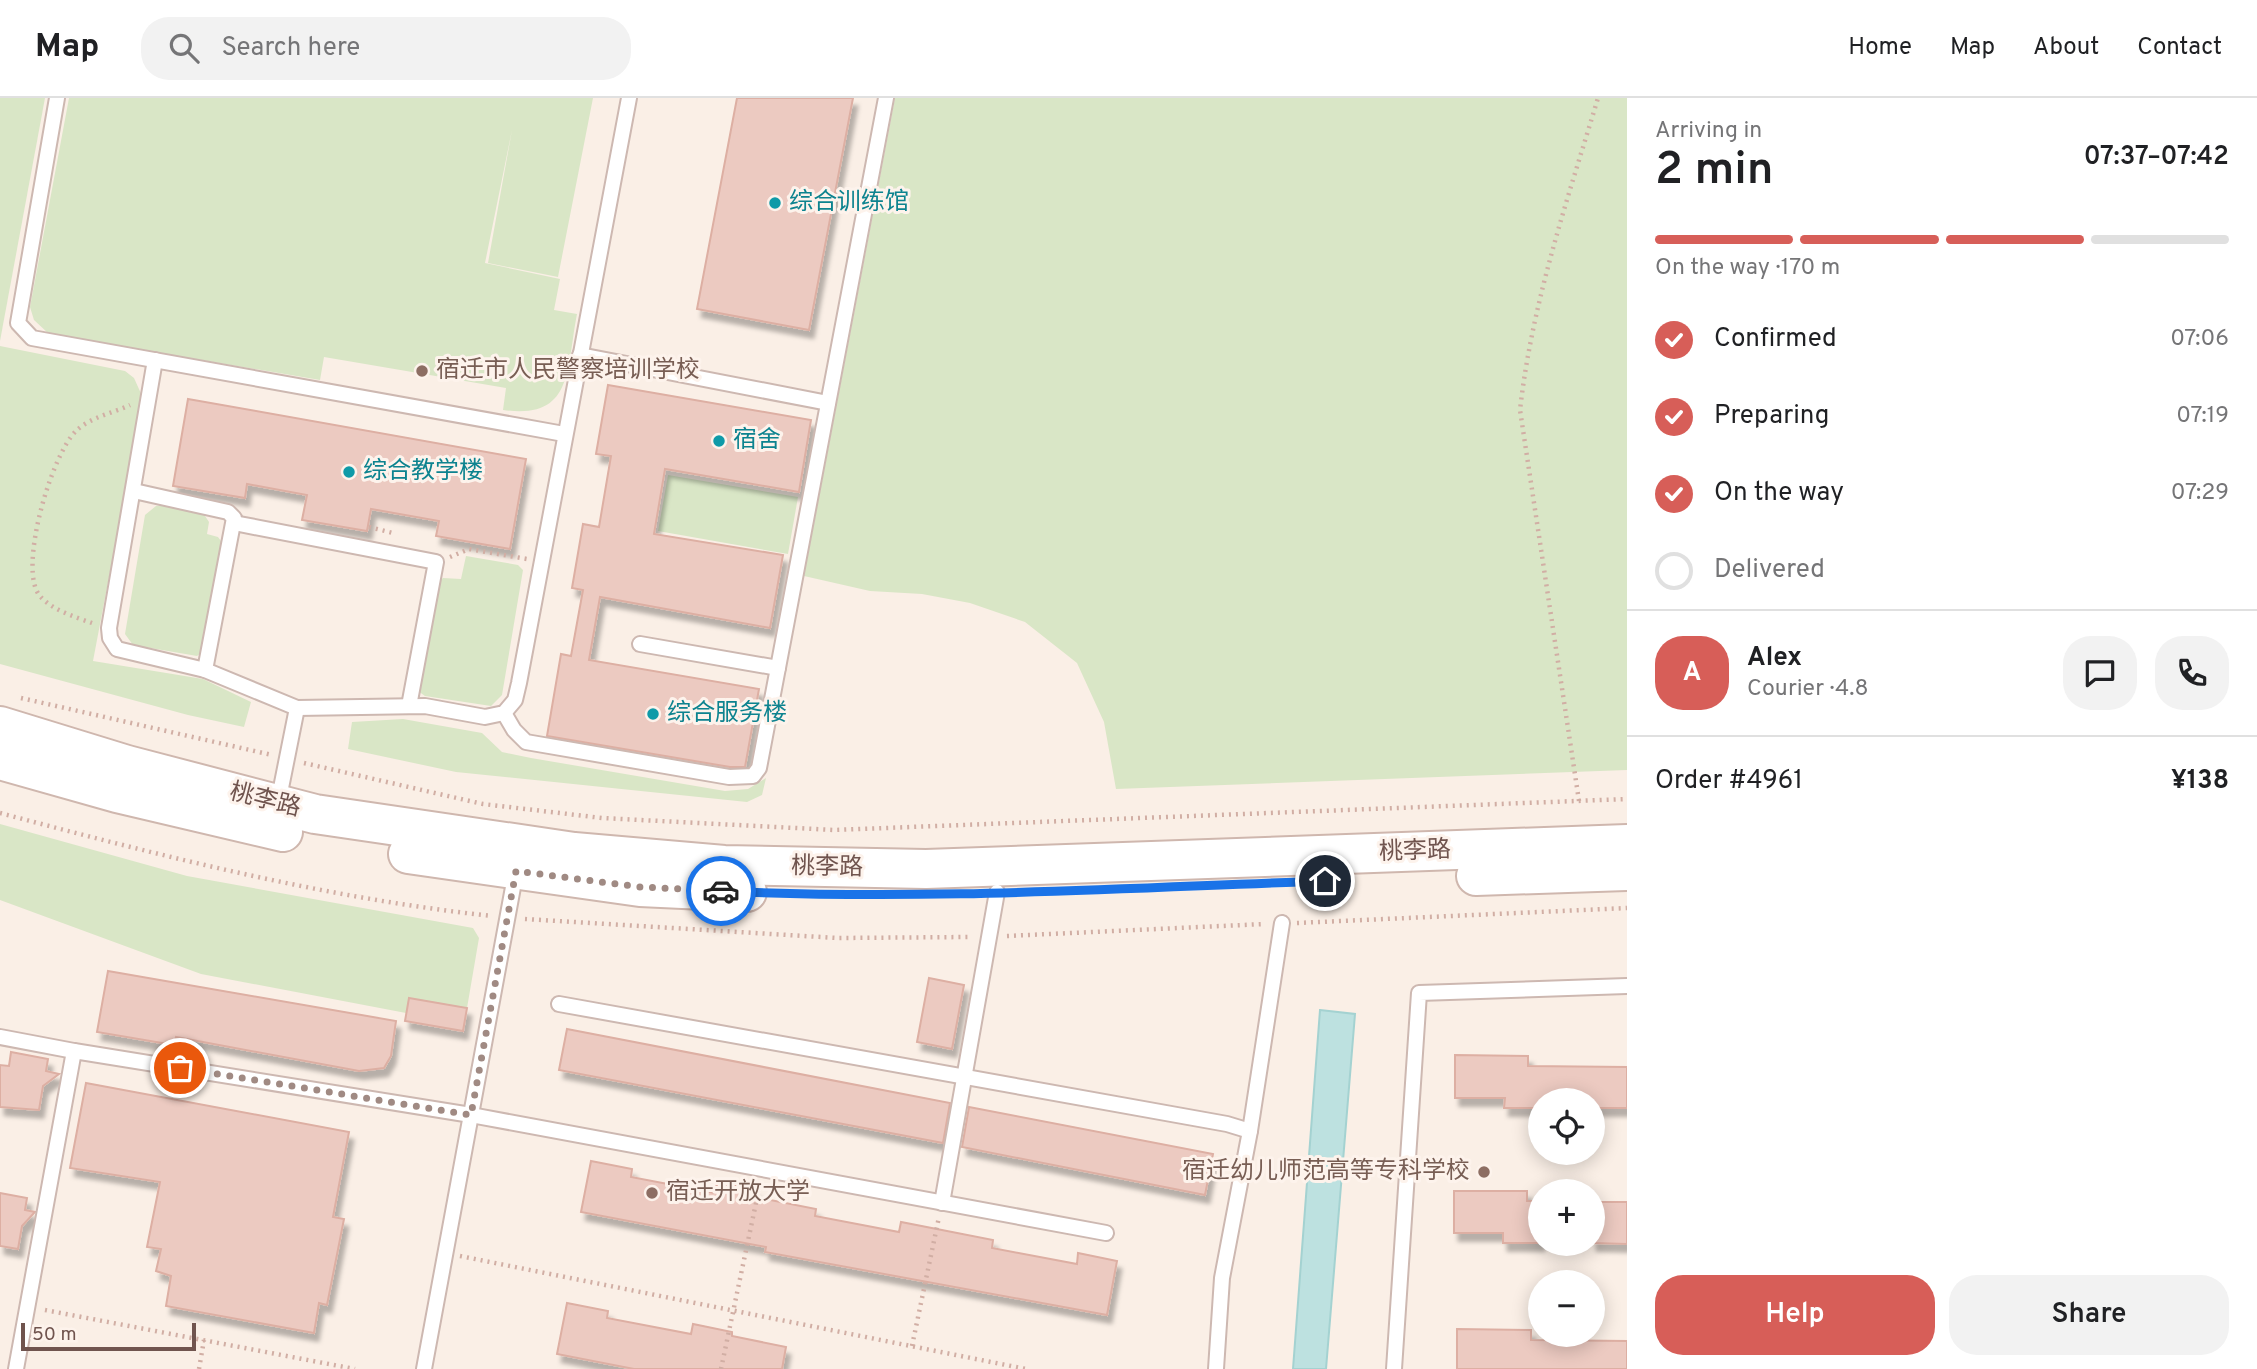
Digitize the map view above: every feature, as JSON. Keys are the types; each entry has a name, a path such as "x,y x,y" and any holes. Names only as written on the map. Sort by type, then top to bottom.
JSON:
{"main road":[{"name":"桃李路","path":"7,711 127,765 275,817"},
{"name":"桃李路","path":"0,760 117,793 519,858 640,887 789,895 997,892 1627,871"},
{"name":"桃李路","path":"519,858 926,869 1627,844"}],"lane":[{"path":"57,98 18,323 32,338 564,434"},
{"path":"155,360 109,628 110,638 117,649 205,670 297,708 409,706 485,717 503,713 514,700 519,682 629,98"},
{"path":"503,713 526,742 729,777 752,776 759,768 886,98"},
{"path":"580,355 828,403"},
{"path":"134,491 228,512 234,523 205,670"},
{"path":"234,523 436,562 409,706"},
{"path":"640,644 778,668"},
{"path":"275,817 297,708"},
{"path":"424,1369 519,858"},
{"path":"942,1203 997,892"},
{"path":"1216,1369 1222,1278 1250,1131 1282,923"},
{"path":"1394,1369 1419,993 1627,986"},
{"path":"559,1004 1227,1124 1250,1131"},
{"path":"0,1037 471,1115 1106,1233"},
{"path":"16,1369 74,1051"}],"path":[{"path":"1579,801 1520,410 1526,360 1557,233 1598,98"},
{"path":"109,628 65,613 39,595 31,574 33,547 52,475 76,430 99,416 136,403 148,403"},
{"path":"436,562 469,549 541,562"},
{"path":"7,711 287,759 483,804 602,818 834,830 1627,799"},
{"path":"0,813 194,865 407,907 508,918 837,938 989,937 1627,908"},
{"path":"721,1369 764,1170"},
{"path":"912,1346 942,1203"},
{"path":"446,1253 1026,1369"},
{"path":"27,1306 355,1369"},
{"path":"199,1369 204,1340"}],"green space":[{"path":"0,98 45,98 0,341"},
{"path":"69,98 593,98 558,277 488,263 512,130 485,263 560,279 554,310 577,314 567,371 555,399 543,407 526,411 503,410 506,388 324,357 320,380 49,334 34,320 30,307"},
{"path":"895,98 1627,98 1627,770 1116,789 1104,722 1077,663 1025,622 970,603 922,594 870,591 804,576"},
{"path":"0,346 125,371 134,378 143,398 93,661 203,679 251,702 244,727 188,715 0,664"},
{"path":"668,475 798,497 788,554 658,531"},
{"path":"156,506 203,513 209,522 207,534 218,537 223,544 202,652 197,656 133,645 125,634 145,515"},
{"path":"466,556 518,565 523,570 502,695 491,706 425,696 418,691 437,583 443,578 461,579"},
{"path":"403,719 482,733 502,752 725,791 748,789 766,778 762,795 747,802 456,772 348,749 352,722"},
{"path":"0,824 187,876 473,928 479,938 467,1008 410,998 406,1013 201,974 0,900"}],"water":[{"path":"1320,1010 1355,1014 1326,1369 1293,1369"}],"building":[{"name":"综合训练馆","path":"737,98 853,98 809,330 697,309"},
{"path":"608,385 811,420 799,492 665,469 654,534 783,555 770,628 600,597 589,660 759,689 745,767 730,767 547,736 561,654 571,656 583,590 572,588 583,524 599,527 611,456 596,454"},
{"name":"综合教学楼","path":"188,399 526,459 510,549 436,536 439,521 371,509 367,531 302,520 307,495 247,484 245,498 173,486"},
{"path":"108,971 396,1021 391,1056 384,1068 359,1071 176,1037 174,1045 97,1032"},
{"path":"929,978 964,985 952,1049 917,1042"},
{"path":"409,998 467,1008 463,1031 405,1021"},
{"path":"567,1029 950,1103 943,1143 559,1070"},
{"path":"11,1052 48,1059 46,1071 59,1074 43,1086 39,1110 0,1107 0,1065 9,1066"},
{"path":"1455,1055 1528,1056 1528,1066 1627,1067 1627,1108 1605,1108 1605,1088 1528,1088 1528,1108 1504,1108 1505,1098 1455,1098"},
{"path":"86,1083 349,1132 333,1217 344,1219 327,1305 319,1303 314,1333 166,1306 171,1276 156,1271 161,1249 147,1247 160,1182 70,1168"},
{"path":"969,1107 1213,1154 1205,1195 962,1147"},
{"path":"591,1161 632,1169 631,1177 715,1193 717,1182 756,1190 755,1197 816,1209 815,1216 899,1232 901,1222 993,1240 992,1248 1077,1264 1078,1253 1117,1261 1107,1315 765,1252 766,1247 581,1212"},
{"path":"1454,1191 1527,1191 1528,1243 1503,1243 1503,1233 1454,1233"},
{"path":"0,1193 27,1198 25,1210 35,1212 22,1226 18,1249 0,1246"},
{"path":"1605,1202 1627,1202 1627,1244 1605,1243"},
{"path":"567,1303 608,1311 607,1318 691,1334 693,1324 732,1332 732,1336 786,1347 782,1369 634,1369 557,1354"},
{"path":"1457,1329 1528,1330 1528,1347 1605,1347 1605,1341 1627,1341 1627,1369 1457,1369"}],"way so far":[{"path":"180,1068 471,1115 516,871 640,887 721,891"}],"place":[{"name":"综合训练馆","path":"775,203"},
{"name":"宿迁市人民警察培训学校","path":"422,371"},
{"name":"宿舍","path":"719,441"},
{"name":"综合教学楼","path":"349,472"},
{"name":"综合服务楼","path":"653,714"},
{"name":"宿迁幼儿师范高等专科学校","path":"1484,1172"},
{"name":"宿迁开放大学","path":"652,1193"}],"route":[{"path":"721,891 789,895 960,893 1325,881"}]}
